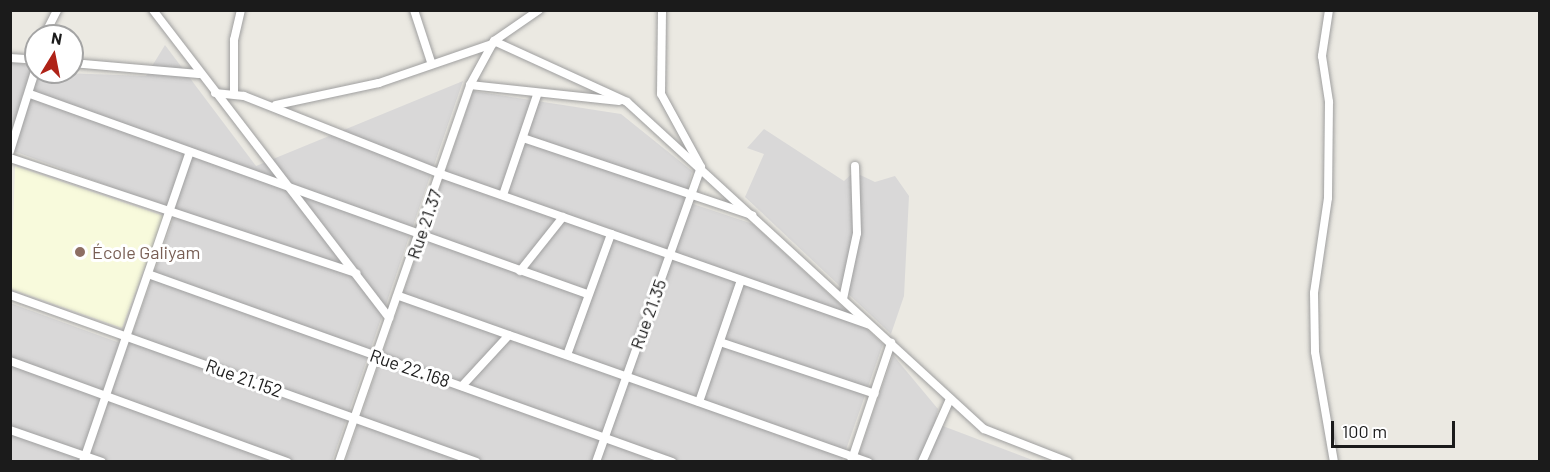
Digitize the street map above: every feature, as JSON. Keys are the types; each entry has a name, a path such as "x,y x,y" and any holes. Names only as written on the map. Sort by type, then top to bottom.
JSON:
{"street":[{"path":"50,24 57,10"},
{"path":"153,10 199,74 358,274 389,318"},
{"path":"234,93 234,40 241,10"},
{"path":"414,10 431,62"},
{"name":"Rue 21.37","path":"339,462 389,318 421,235 470,85 493,42 539,10"},
{"path":"662,10 661,94 701,167"},
{"path":"1329,10 1322,56 1329,102 1328,198 1314,293 1316,352 1335,462"},
{"path":"272,106 379,83 431,62 493,42 627,102 756,216 984,429 1068,462"},
{"path":"84,64 199,74"},
{"path":"10,151 32,84"},
{"path":"470,85 627,102"},
{"path":"215,93 234,93 272,106 441,174 872,326"},
{"path":"30,94 587,294"},
{"path":"503,195 537,94"},
{"path":"523,138 756,216"},
{"path":"84,458 190,152"},
{"path":"10,158 169,214 358,274"},
{"path":"843,299 857,233 855,166"},
{"name":"Rue 21.35","path":"596,462 701,167"},
{"path":"520,271 563,217"},
{"path":"567,355 587,294 611,234"},
{"name":"Rue 22.168","path":"148,274 672,462"},
{"path":"699,402 741,280"},
{"name":"Rue 21.152","path":"10,295 127,335 476,462"},
{"path":"399,296 699,402 852,459 868,462"},
{"path":"462,386 509,335"},
{"path":"720,342 875,394"},
{"path":"852,459 891,343"},
{"path":"10,361 286,462"},
{"path":"922,462 950,399"},
{"path":"10,430 84,458 102,462"}],"shaded area":[{"path":"165,45 256,166 463,81 332,461 11,461 10,303 128,346 176,211 11,150 11,62 24,64 24,84 84,84 84,74 146,76"},
{"path":"473,91 621,114 692,171 684,201 753,224 883,344 842,461 345,462"},
{"path":"764,129 844,181 854,172 875,182 895,176 909,196 904,296 891,334 745,197 764,154 747,148"},
{"name":"École Galiyam","path":"15,166 164,216 122,328 11,289"},
{"path":"893,355 938,409 935,423 1035,461 856,462"}],"place":[{"name":"École Galiyam","path":"80,252"}]}
